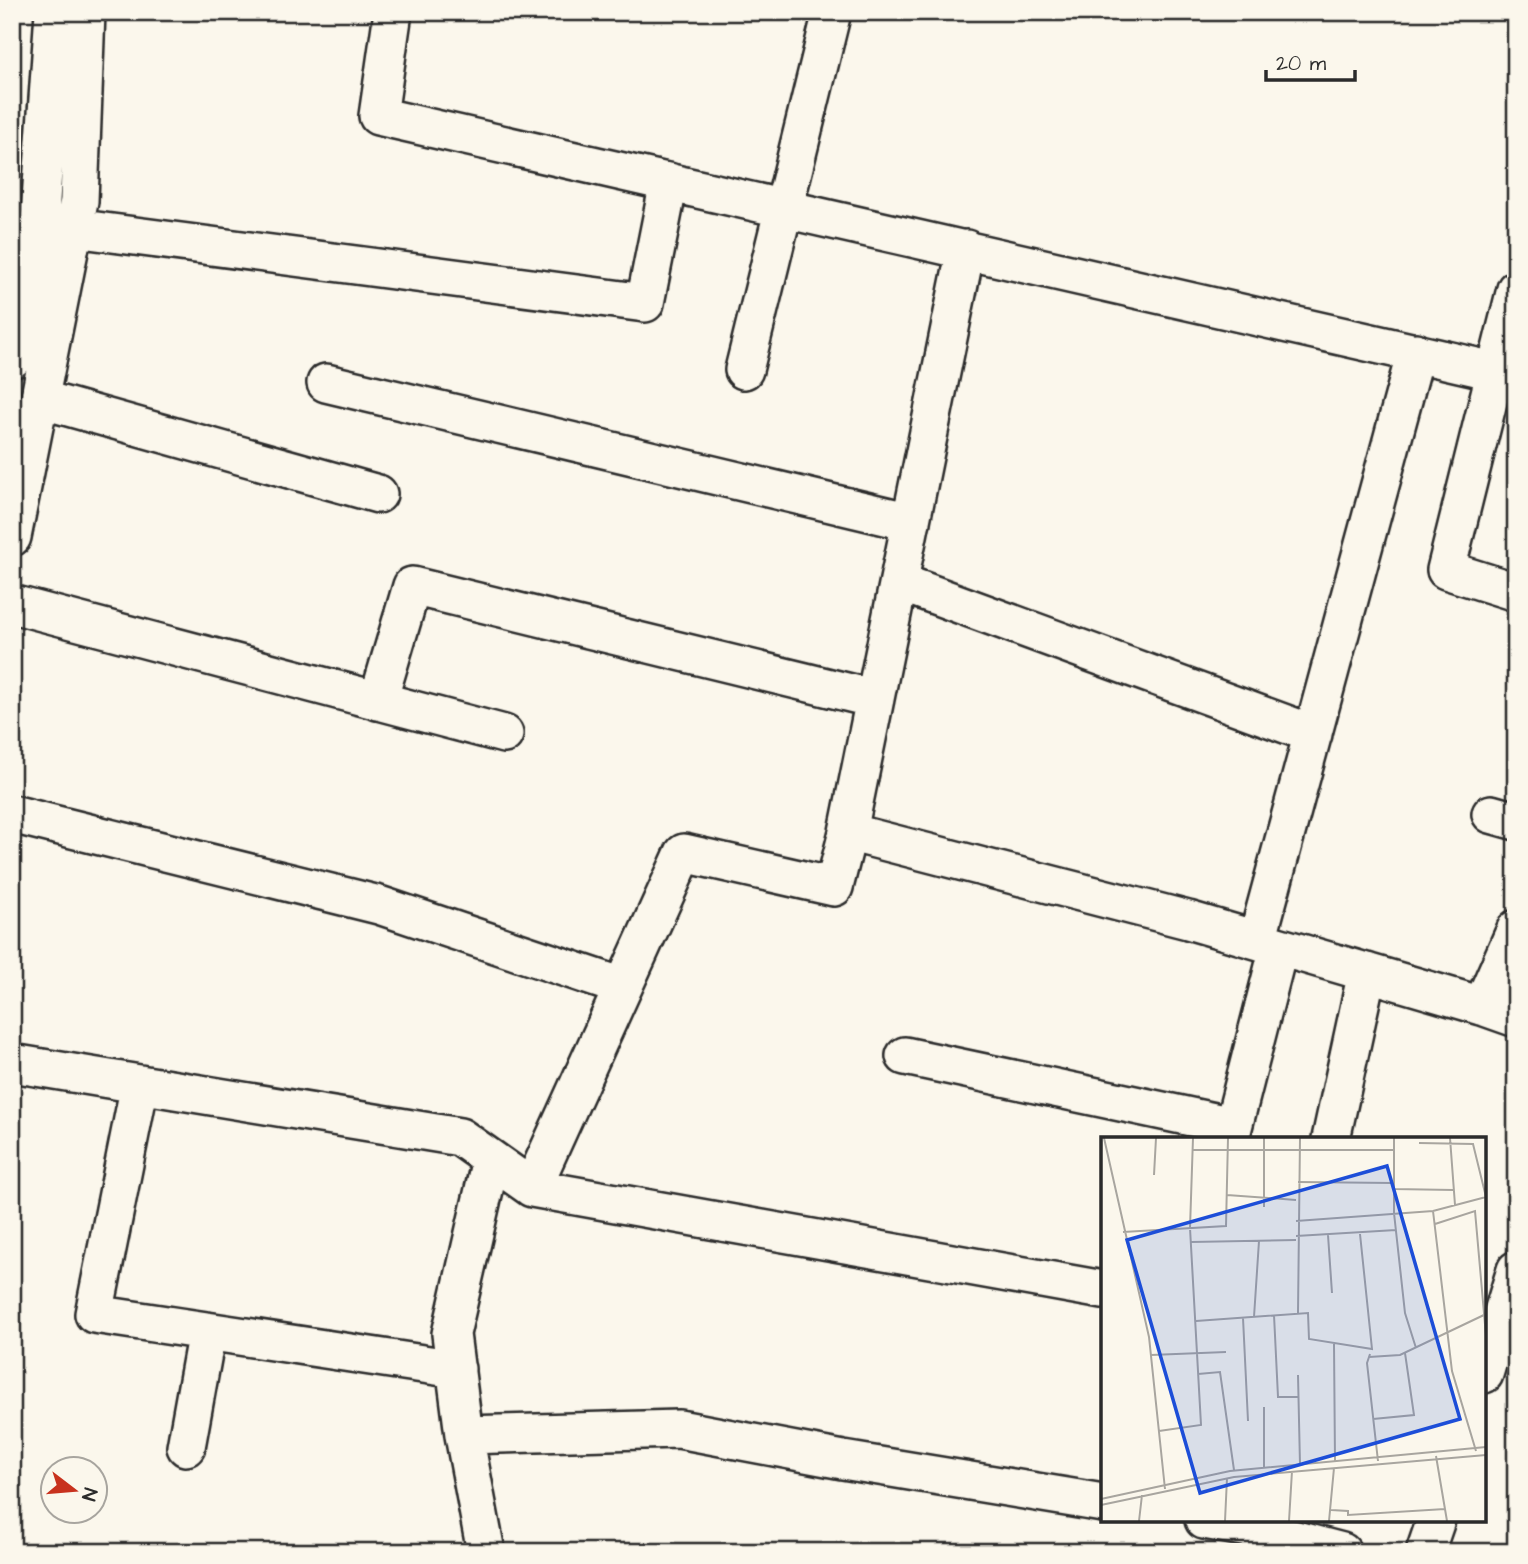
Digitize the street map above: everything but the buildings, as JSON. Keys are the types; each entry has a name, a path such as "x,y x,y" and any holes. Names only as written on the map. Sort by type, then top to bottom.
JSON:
{"street":[{"path":"12,359 40,214 27,170 54,12"},
{"path":"12,537 79,201 86,12"},
{"path":"393,12 378,116 1506,373"},
{"path":"744,370 832,12"},
{"path":"74,228 645,303 669,181"},
{"path":"532,1188 684,853 834,887 848,832 966,249"},
{"path":"1516,289 1506,373 1446,570 1516,592"},
{"path":"905,1056 1231,1133 1313,734 1416,352"},
{"path":"326,383 911,522"},
{"path":"40,399 378,494"},
{"path":"899,582 1313,734"},
{"path":"378,701 412,586 875,699"},
{"path":"12,604 504,734"},
{"path":"12,814 379,905 623,987"},
{"path":"848,832 1268,943 1499,1012 1516,929"},
{"path":"1331,1137 1367,972"},
{"path":"12,1063 460,1137 532,1188 1101,1290"},
{"path":"140,1084 94,1314 456,1368"},
{"path":"486,1552 464,1435 452,1334 491,1159"},
{"path":"1486,1367 1516,1269"},
{"path":"186,1447 207,1331"},
{"path":"464,1435 679,1429 842,1460 1101,1503"},
{"path":"1211,1522 1249,1533 1342,1552"},
{"path":"1425,1552 1435,1522"}]}
